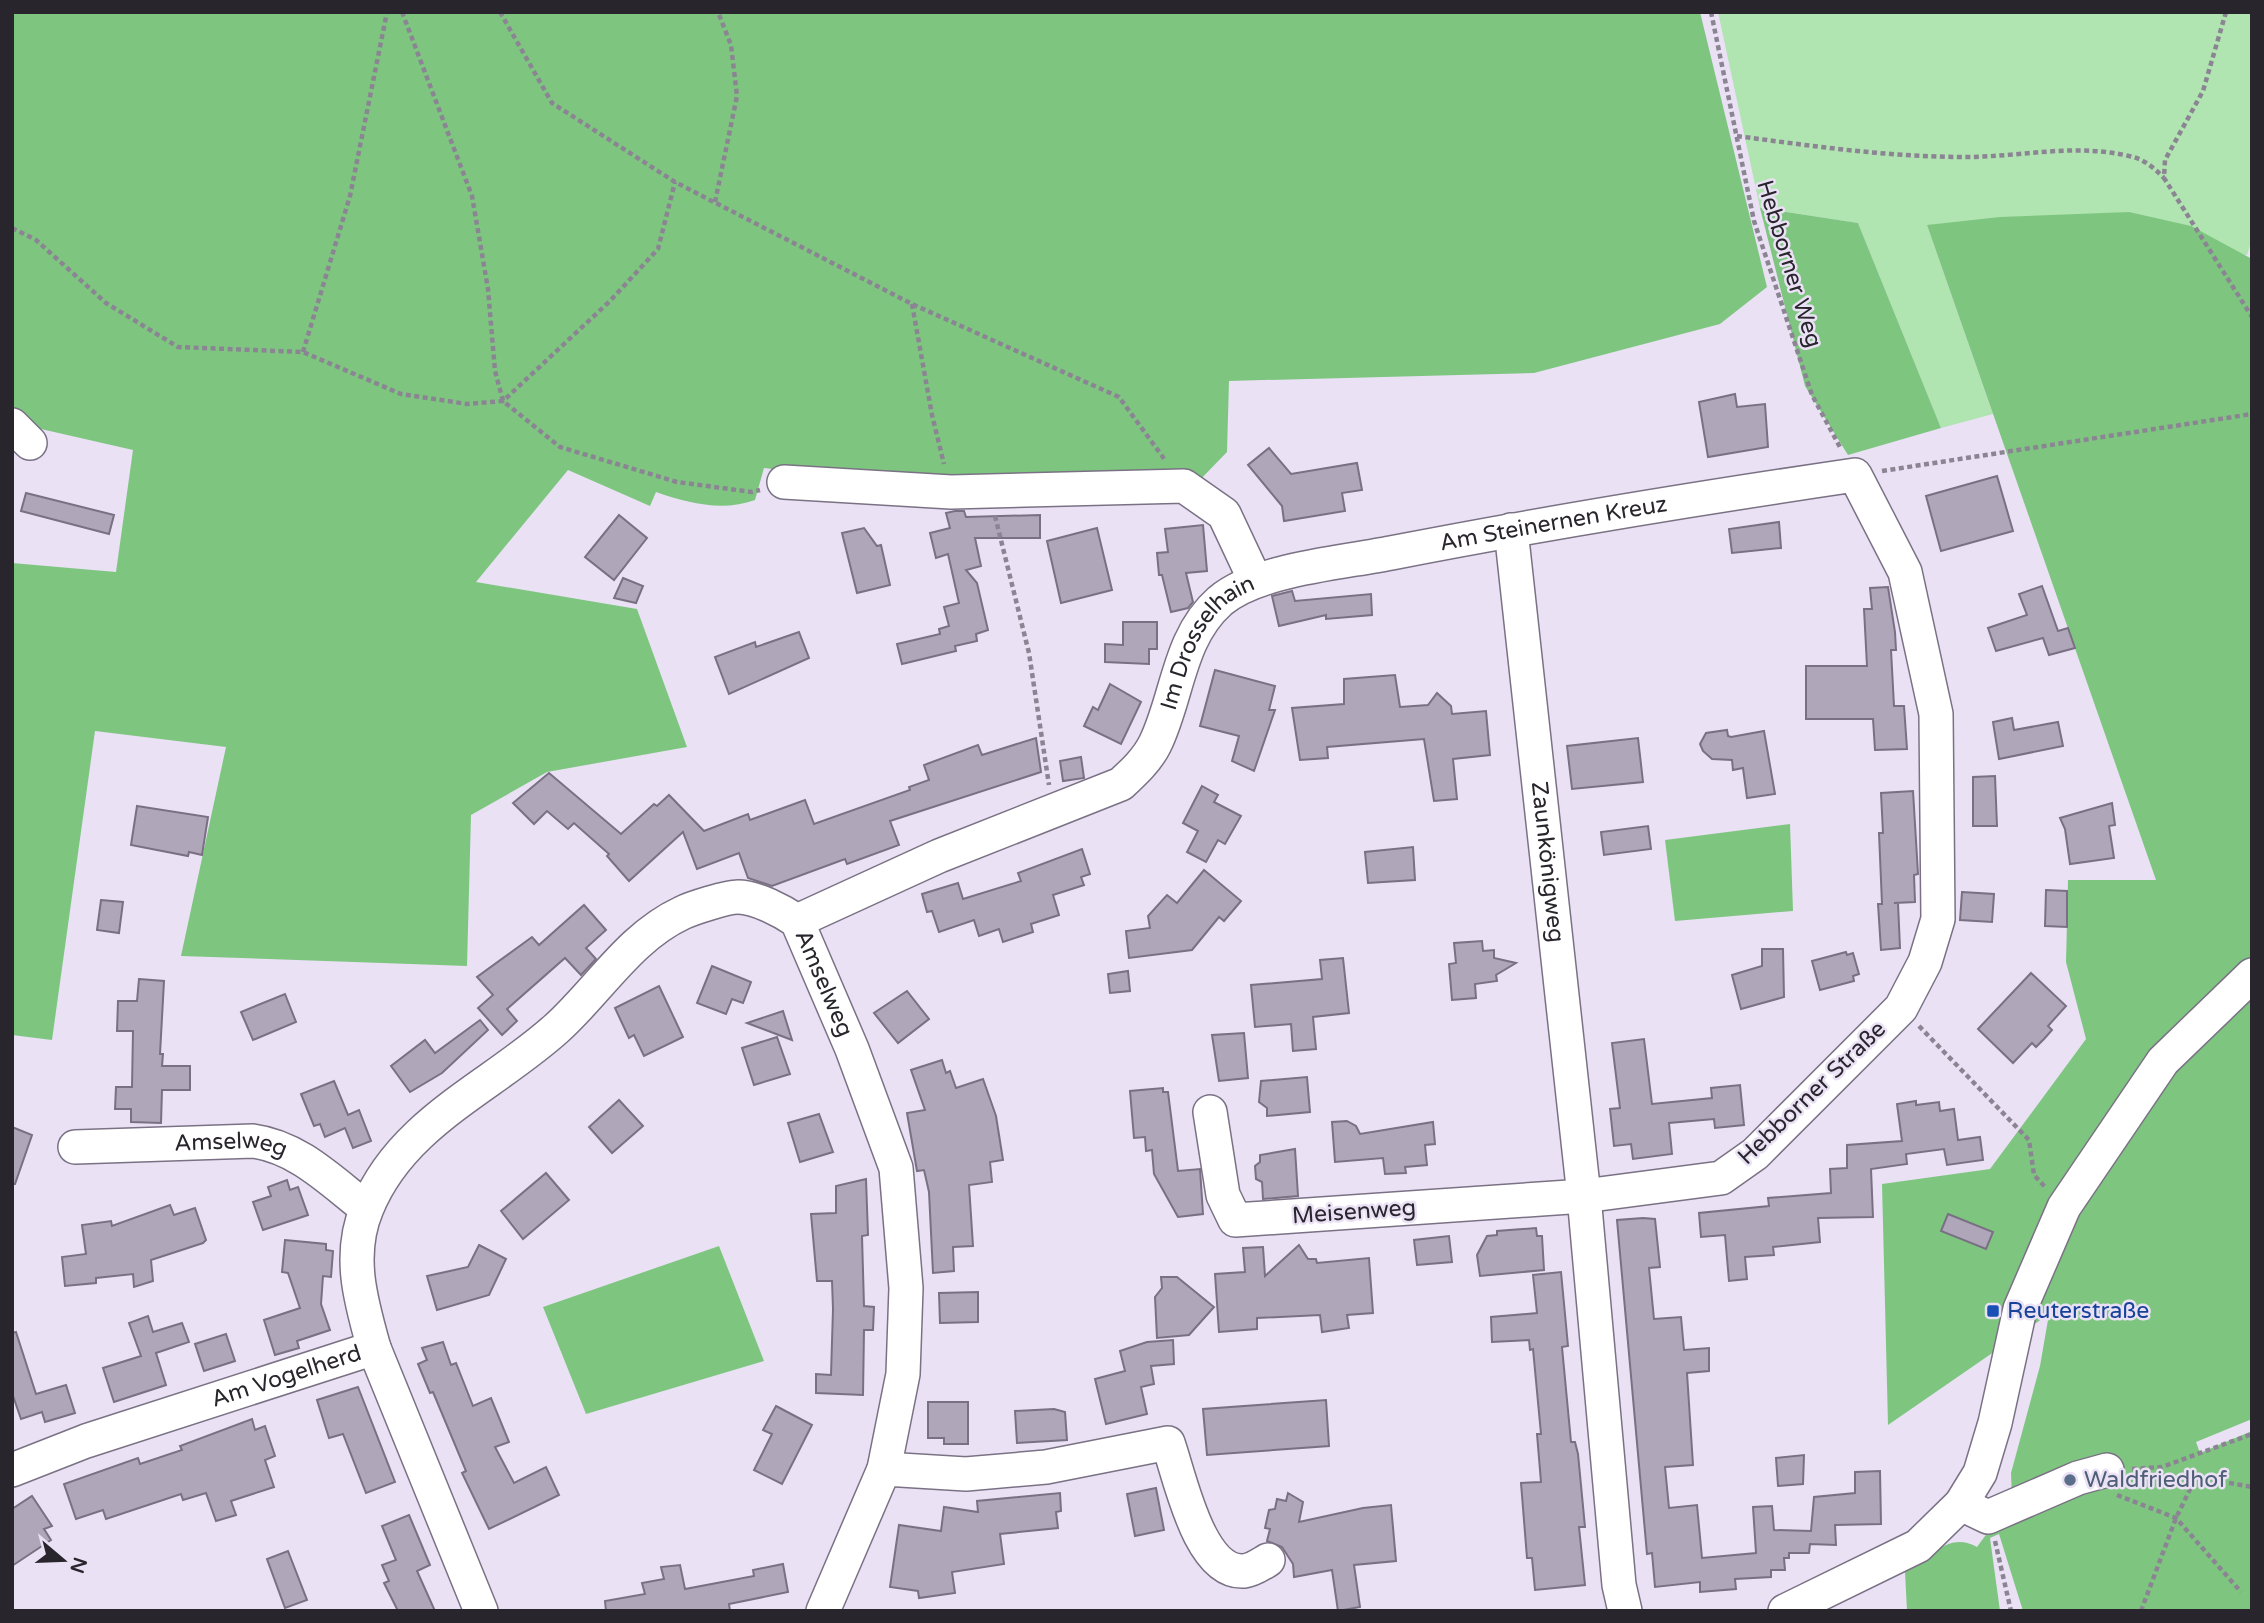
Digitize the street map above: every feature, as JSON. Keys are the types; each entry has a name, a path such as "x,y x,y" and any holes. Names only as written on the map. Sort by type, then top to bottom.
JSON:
{"street":[{"name":"Am Steinernen Kreuz","path":"1255,579 1511,530 1854,475"},
{"name":"Hebborner Straße","path":"1584,1196 1721,1178 1755,1154 1901,1007 1925,962 1938,919 1936,714 1905,572 1854,475"},
{"path":"784,482 951,492 1184,486"},
{"name":"Im Drosselhain","path":"797,921 939,856 1054,813 1121,784 1141,765 1155,744 1188,648 1200,623 1218,603 1255,579 1224,514 1184,486"},
{"name":"Zaunkönigweg","path":"1511,530 1584,1196"},
{"name":"Amselweg","path":"374,1348 357,1288 359,1234 366,1208 393,1159 434,1120 557,1028 649,934 682,912 738,897 783,912 797,921 852,1049 896,1168 906,1288 903,1374 884,1469 823,1611"},
{"path":"1975,1511 1980,1473 1995,1423 2020,1309 2064,1207 2162,1062 2252,975"},
{"name":"Meisenweg","path":"1210,1112 1223,1195 1236,1220 1584,1196"},
{"name":"Amselweg","path":"75,1147 253,1140 274,1144 294,1153 366,1208"},
{"path":"1584,1196 1619,1584 1625,1611"},
{"name":"Am Vogelherd","path":"12,1470 86,1441 374,1348 481,1611"},
{"path":"884,1469 966,1475 1046,1467 1168,1443 1209,1554 1229,1569 1242,1571 1268,1560"},
{"path":"1785,1611 1917,1546 1975,1511 2092,1474"}],"path":[{"path":"303,352 350,196 387,12"},
{"path":"402,12 472,196 488,289 495,370 503,401 560,447 664,478 752,492 784,482"},
{"path":"500,12 552,103 675,183 912,304 1119,397 1184,486"},
{"path":"715,202 737,96 731,45 718,12"},
{"name":"Hebborner Weg","path":"1711,12 1754,221 1812,395 1854,475"},
{"path":"2164,178 2165,160 2203,92 2225,12"},
{"path":"1737,136 1857,152 1966,157 2048,149 2126,155 2143,160 2164,178 2252,317"},
{"path":"12,228 36,240 106,303 178,347 303,352 401,394 467,404 503,401 610,301 658,249 675,183"},
{"path":"912,304 932,415 951,492"},
{"path":"1854,475 2252,414"},
{"path":"989,492 1029,653 1054,813"},
{"path":"1901,1007 2029,1140 2034,1175 2064,1207"},
{"path":"2092,1474 2162,1467 2252,1434"},
{"path":"2092,1474 2176,1518 2241,1592"},
{"path":"2141,1611 2176,1518 2196,1478 2252,1487"},
{"path":"1975,1511 2011,1611"}],"green space":[{"path":"12,12 1700,12 1767,287 1720,324 1534,373 1229,381 1227,452 1195,485 870,481 764,468 755,500 743,504 705,505 656,492 650,506 568,470 476,582 637,609 687,747 547,772 471,815 467,966 181,956 226,747 95,731 52,1040 12,1035 12,563 116,572 133,450 41,429 35,452 12,430"},
{"path":"1718,12 2252,12 2252,239 2247,255 1927,225 1993,414 1941,428 1858,223 1760,208"},
{"path":"1760,208 1858,223 1941,428 1848,455 1805,386"},
{"path":"2129,212 2191,226 2252,259 2252,1419 2196,1442 2200,1453 2252,1431 2252,1611 2023,1611 1999,1534 1990,1538 2000,1611 1907,1611 1905,1572 1948,1544 1967,1543 1977,1547 2012,1499 2011,1473 2040,1366 2049,1314 1888,1425 1882,1184 1990,1169 2086,1039 2066,962 2068,880 2156,880 1927,225 2000,217"},
{"path":"1790,824 1793,911 1675,921 1665,840"},
{"path":"719,1246 764,1361 586,1414 543,1307"}],"building":[{"path":"1735,394 1737,407 1765,404 1768,447 1708,457 1699,402"},
{"path":"1269,448 1291,474 1357,463 1362,490 1342,493 1345,511 1284,521 1282,506 1248,465"},
{"path":"1997,476 2013,531 1941,551 1926,496"},
{"path":"26,493 114,515 109,534 21,511"},
{"path":"964,511 966,517 1040,515 1040,538 975,538 981,566 966,570 977,583 988,630 976,634 977,641 955,646 956,651 902,664 897,644 940,634 939,629 949,626 944,607 959,603 948,554 936,558 930,533 950,528 946,513"},
{"path":"619,515 647,538 614,580 585,557"},
{"path":"1779,522 1781,548 1732,553 1729,529"},
{"path":"1203,525 1207,571 1186,573 1193,602 1188,608 1171,612 1162,575 1159,575 1157,553 1168,552 1165,529"},
{"path":"864,528 877,546 881,545 890,585 857,593 842,533"},
{"path":"1097,528 1112,590 1061,603 1047,541"},
{"path":"623,578 643,586 636,603 614,598"},
{"path":"2042,586 2058,631 2068,628 2075,648 2049,655 2043,638 1996,651 1988,628 2027,615 2019,594"},
{"path":"1888,587 1896,650 1891,650 1894,706 1904,706 1907,749 1875,750 1873,719 1806,719 1806,666 1867,666 1864,609 1872,609 1870,588"},
{"path":"1292,591 1295,601 1371,594 1372,615 1326,619 1326,615 1279,626 1272,596"},
{"path":"1123,622 1157,622 1157,649 1149,649 1149,664 1105,662 1105,644 1123,645"},
{"path":"799,632 809,658 729,694 715,657 755,642 756,647"},
{"path":"1215,670 1275,686 1269,710 1275,710 1254,771 1232,761 1239,736 1200,726"},
{"path":"1395,675 1400,707 1428,705 1437,693 1451,706 1452,714 1486,711 1490,755 1453,759 1457,799 1434,801 1424,739 1327,747 1328,758 1300,760 1292,708 1344,704 1344,679"},
{"path":"1110,684 1141,702 1121,744 1084,726 1093,707 1098,710"},
{"path":"2012,718 2014,730 2058,722 2063,746 1999,759 1993,722"},
{"path":"1727,730 1728,736 1731,737 1764,731 1775,794 1747,798 1743,768 1733,770 1732,760 1712,759 1703,751 1700,744 1706,733"},
{"path":"1036,738 1041,772 890,821 899,845 847,864 845,859 772,886 748,878 739,853 697,869 683,832 629,881 607,856 609,854 574,823 568,829 547,811 534,824 513,803 549,773 621,834 654,804 657,806 669,795 704,831 748,814 750,820 805,800 814,824 910,790 909,787 929,780 924,765 978,745 982,755"},
{"path":"1638,738 1643,782 1572,789 1567,746"},
{"path":"1081,757 1084,778 1063,781 1060,761"},
{"path":"1995,776 1997,826 1973,826 1973,777"},
{"path":"1202,786 1218,795 1214,802 1241,816 1225,844 1218,840 1206,862 1187,852 1198,831 1183,823"},
{"path":"1913,791 1918,874 1914,875 1915,902 1894,903 1898,903 1900,948 1881,950 1878,904 1882,904 1879,833 1883,833 1881,793"},
{"path":"2112,803 2115,825 2109,826 2114,858 2070,864 2065,829 2060,818"},
{"path":"137,806 208,817 202,855 189,852 188,856 131,845"},
{"path":"1648,826 1651,849 1604,855 1601,832"},
{"path":"1413,847 1415,880 1368,883 1365,852"},
{"path":"1082,849 1090,874 1081,877 1084,885 1053,895 1059,915 1031,924 1033,932 1003,942 999,929 979,936 974,920 939,932 932,911 927,912 922,894 958,883 963,899 1021,881 1018,873"},
{"path":"1204,870 1241,901 1224,921 1219,917 1192,950 1129,958 1126,931 1150,928 1148,916 1167,895 1177,903"},
{"path":"2046,890 2067,891 2067,927 2045,926"},
{"path":"1962,892 1994,894 1992,922 1960,920"},
{"path":"101,900 123,902 119,933 97,930"},
{"path":"584,905 606,930 586,948 596,959 581,975 565,958 507,1009 517,1021 502,1035 478,1008 493,995 477,977 532,937 539,945"},
{"path":"1482,941 1483,951 1494,950 1494,958 1516,963 1496,975 1497,981 1475,984 1476,998 1452,1000 1449,964 1456,963 1454,943"},
{"path":"1762,949 1783,949 1784,997 1741,1009 1732,975 1762,966"},
{"path":"1846,952 1847,955 1853,953 1859,974 1853,976 1854,981 1820,990 1812,961"},
{"path":"1343,958 1349,1013 1313,1017 1316,1049 1293,1051 1291,1024 1255,1027 1251,985 1322,979 1320,960"},
{"path":"712,966 751,982 743,1003 732,999 726,1014 697,1003"},
{"path":"1128,971 1130,991 1110,993 1108,974"},
{"path":"2031,973 2066,1006 2048,1026 2052,1030 2044,1039 2036,1047 2032,1043 2013,1063 1978,1029"},
{"path":"139,979 164,981 160,1054 163,1054 162,1066 190,1066 190,1090 162,1090 161,1123 131,1122 131,1109 115,1109 116,1087 132,1087 133,1031 117,1031 118,1001 137,1001"},
{"path":"659,986 683,1037 644,1056 634,1035 629,1038 615,1008"},
{"path":"907,991 929,1019 898,1043 874,1013"},
{"path":"285,994 296,1022 253,1040 241,1012"},
{"path":"783,1011 792,1040 747,1023"},
{"path":"480,1020 488,1030 442,1073 410,1092 391,1066 425,1040 435,1053"},
{"path":"1244,1033 1248,1078 1219,1081 1212,1035"},
{"path":"777,1037 790,1074 754,1085 742,1048"},
{"path":"1644,1039 1652,1104 1712,1098 1711,1088 1740,1085 1744,1125 1715,1128 1714,1119 1669,1123 1672,1154 1633,1159 1631,1144 1614,1146 1610,1109 1620,1108 1612,1043"},
{"path":"942,1060 946,1073 950,1071 956,1088 983,1079 996,1116 1003,1160 990,1162 992,1182 969,1185 973,1246 953,1247 954,1271 933,1273 929,1192 924,1170 917,1171 907,1113 925,1110 911,1070"},
{"path":"1307,1077 1310,1112 1267,1116 1267,1108 1259,1102 1261,1081"},
{"path":"334,1081 348,1115 359,1110 371,1141 353,1148 345,1128 325,1137 320,1124 314,1126 301,1094"},
{"path":"1163,1088 1163,1092 1168,1092 1178,1171 1200,1169 1203,1214 1178,1217 1154,1174 1152,1150 1146,1151 1145,1137 1134,1138 1130,1091"},
{"path":"619,1100 643,1126 612,1153 589,1127"},
{"path":"1916,1101 1916,1105 1939,1102 1940,1111 1954,1109 1958,1140 1980,1137 1983,1160 1947,1165 1944,1149 1906,1154 1907,1164 1871,1169 1873,1217 1818,1218 1820,1242 1773,1247 1774,1255 1745,1257 1747,1279 1729,1281 1725,1235 1701,1237 1699,1213 1769,1206 1768,1198 1831,1193 1830,1169 1847,1168 1847,1145 1902,1141 1897,1104"},
{"path":"819,1114 833,1152 800,1162 788,1123"},
{"path":"1347,1121 1356,1126 1360,1134 1433,1122 1435,1144 1425,1145 1427,1165 1405,1167 1406,1173 1385,1174 1383,1158 1335,1162 1332,1122"},
{"path":"12,1127 32,1135 15,1184 12,1184"},
{"path":"1295,1149 1298,1196 1263,1199 1262,1182 1256,1179 1255,1166 1260,1162 1260,1155"},
{"path":"546,1173 569,1200 523,1239 501,1211"},
{"path":"866,1179 868,1235 862,1236 864,1306 874,1307 873,1330 864,1330 863,1395 816,1393 816,1374 831,1375 833,1309 832,1281 817,1281 811,1214 836,1213 836,1186"},
{"path":"287,1180 290,1190 298,1187 308,1215 263,1230 253,1202 271,1196 268,1187"},
{"path":"170,1205 174,1215 195,1208 206,1240 203,1243 151,1260 153,1281 134,1287 133,1274 96,1278 96,1283 65,1286 62,1257 86,1254 82,1225 111,1221 112,1226"},
{"path":"1948,1214 1993,1232 1986,1249 1941,1231"},
{"path":"1655,1219 1660,1267 1649,1268 1654,1319 1681,1317 1684,1350 1709,1348 1709,1371 1687,1373 1693,1465 1665,1467 1669,1508 1697,1505 1702,1558 1756,1553 1753,1507 1772,1506 1774,1530 1811,1531 1814,1497 1855,1493 1855,1472 1880,1471 1881,1524 1835,1525 1836,1545 1810,1544 1809,1553 1789,1553 1789,1558 1784,1558 1785,1570 1771,1570 1771,1577 1735,1579 1736,1589 1700,1592 1700,1582 1655,1587 1652,1553 1647,1554 1617,1220"},
{"path":"1536,1228 1537,1236 1542,1236 1544,1270 1480,1276 1477,1255 1487,1236 1497,1235 1497,1231"},
{"path":"1449,1236 1452,1262 1417,1265 1414,1240"},
{"path":"285,1240 326,1244 326,1250 333,1251 331,1277 323,1276 321,1304 330,1330 297,1341 299,1348 275,1355 264,1320 300,1308 288,1273 282,1272"},
{"path":"479,1245 506,1259 489,1295 437,1310 427,1276 468,1267"},
{"path":"1299,1245 1308,1259 1316,1259 1317,1263 1369,1258 1373,1313 1347,1315 1349,1328 1322,1332 1320,1315 1257,1318 1257,1329 1219,1332 1215,1274 1245,1272 1243,1248 1263,1247 1265,1276"},
{"path":"1561,1272 1568,1346 1562,1347 1571,1442 1575,1442 1578,1454 1585,1527 1579,1527 1585,1585 1535,1590 1532,1558 1527,1558 1521,1483 1541,1482 1537,1434 1541,1434 1533,1349 1530,1350 1529,1340 1492,1342 1491,1317 1537,1313 1533,1275"},
{"path":"1161,1277 1177,1277 1214,1307 1189,1335 1157,1338 1155,1297 1162,1288"},
{"path":"978,1292 978,1322 940,1323 939,1293"},
{"path":"148,1316 153,1332 182,1323 189,1342 156,1353 166,1385 114,1402 103,1368 141,1356 129,1323"},
{"path":"16,1332 36,1394 66,1385 75,1413 45,1422 42,1412 21,1419 12,1393 12,1333"},
{"path":"226,1334 235,1361 204,1371 195,1344"},
{"path":"1173,1340 1174,1364 1151,1366 1154,1384 1141,1387 1147,1414 1106,1424 1095,1379 1125,1371 1120,1351 1147,1342"},
{"path":"443,1342 451,1365 456,1363 473,1406 491,1398 509,1442 495,1447 514,1483 546,1467 559,1495 489,1529 462,1473 466,1471 433,1392 430,1393 418,1364 427,1360 422,1348"},
{"path":"358,1387 395,1482 366,1493 343,1434 329,1438 317,1400"},
{"path":"1326,1400 1329,1446 1207,1455 1203,1409"},
{"path":"928,1402 968,1402 968,1444 944,1444 944,1438 928,1438"},
{"path":"776,1406 812,1425 782,1484 754,1470 772,1434 763,1430"},
{"path":"1054,1409 1065,1412 1067,1440 1017,1443 1015,1411"},
{"path":"252,1419 255,1430 265,1426 275,1456 265,1460 274,1487 231,1501 236,1515 216,1521 206,1493 183,1500 181,1494 106,1519 103,1510 76,1519 64,1484 138,1458 140,1464 182,1450 180,1446"},
{"path":"1804,1455 1803,1484 1778,1486 1776,1458"},
{"path":"1156,1488 1164,1530 1135,1536 1127,1494"},
{"path":"1060,1493 1061,1511 1056,1512 1058,1528 1000,1534 1004,1564 952,1572 955,1593 919,1598 918,1591 890,1587 899,1525 941,1531 944,1507 978,1512 977,1501"},
{"path":"1288,1493 1303,1502 1299,1522 1363,1508 1391,1505 1396,1561 1354,1565 1360,1607 1338,1611 1332,1570 1294,1577 1293,1564 1282,1547 1267,1541 1270,1529 1265,1528 1269,1510 1275,1509 1277,1499 1286,1501"},
{"path":"32,1496 52,1526 44,1529 51,1540 12,1566 12,1509"},
{"path":"409,1515 430,1565 417,1571 435,1611 398,1611 384,1583 389,1581 382,1565 396,1560 382,1526"},
{"path":"288,1551 307,1600 285,1608 267,1559"},
{"path":"783,1564 788,1592 729,1604 730,1611 606,1611 605,1601 645,1594 642,1583 664,1579 661,1567 680,1565 685,1589 754,1576 753,1570"}],"place":[{"name":"Reuterstraße","path":"1993,1311"},
{"name":"Waldfriedhof","path":"2070,1480"}]}
